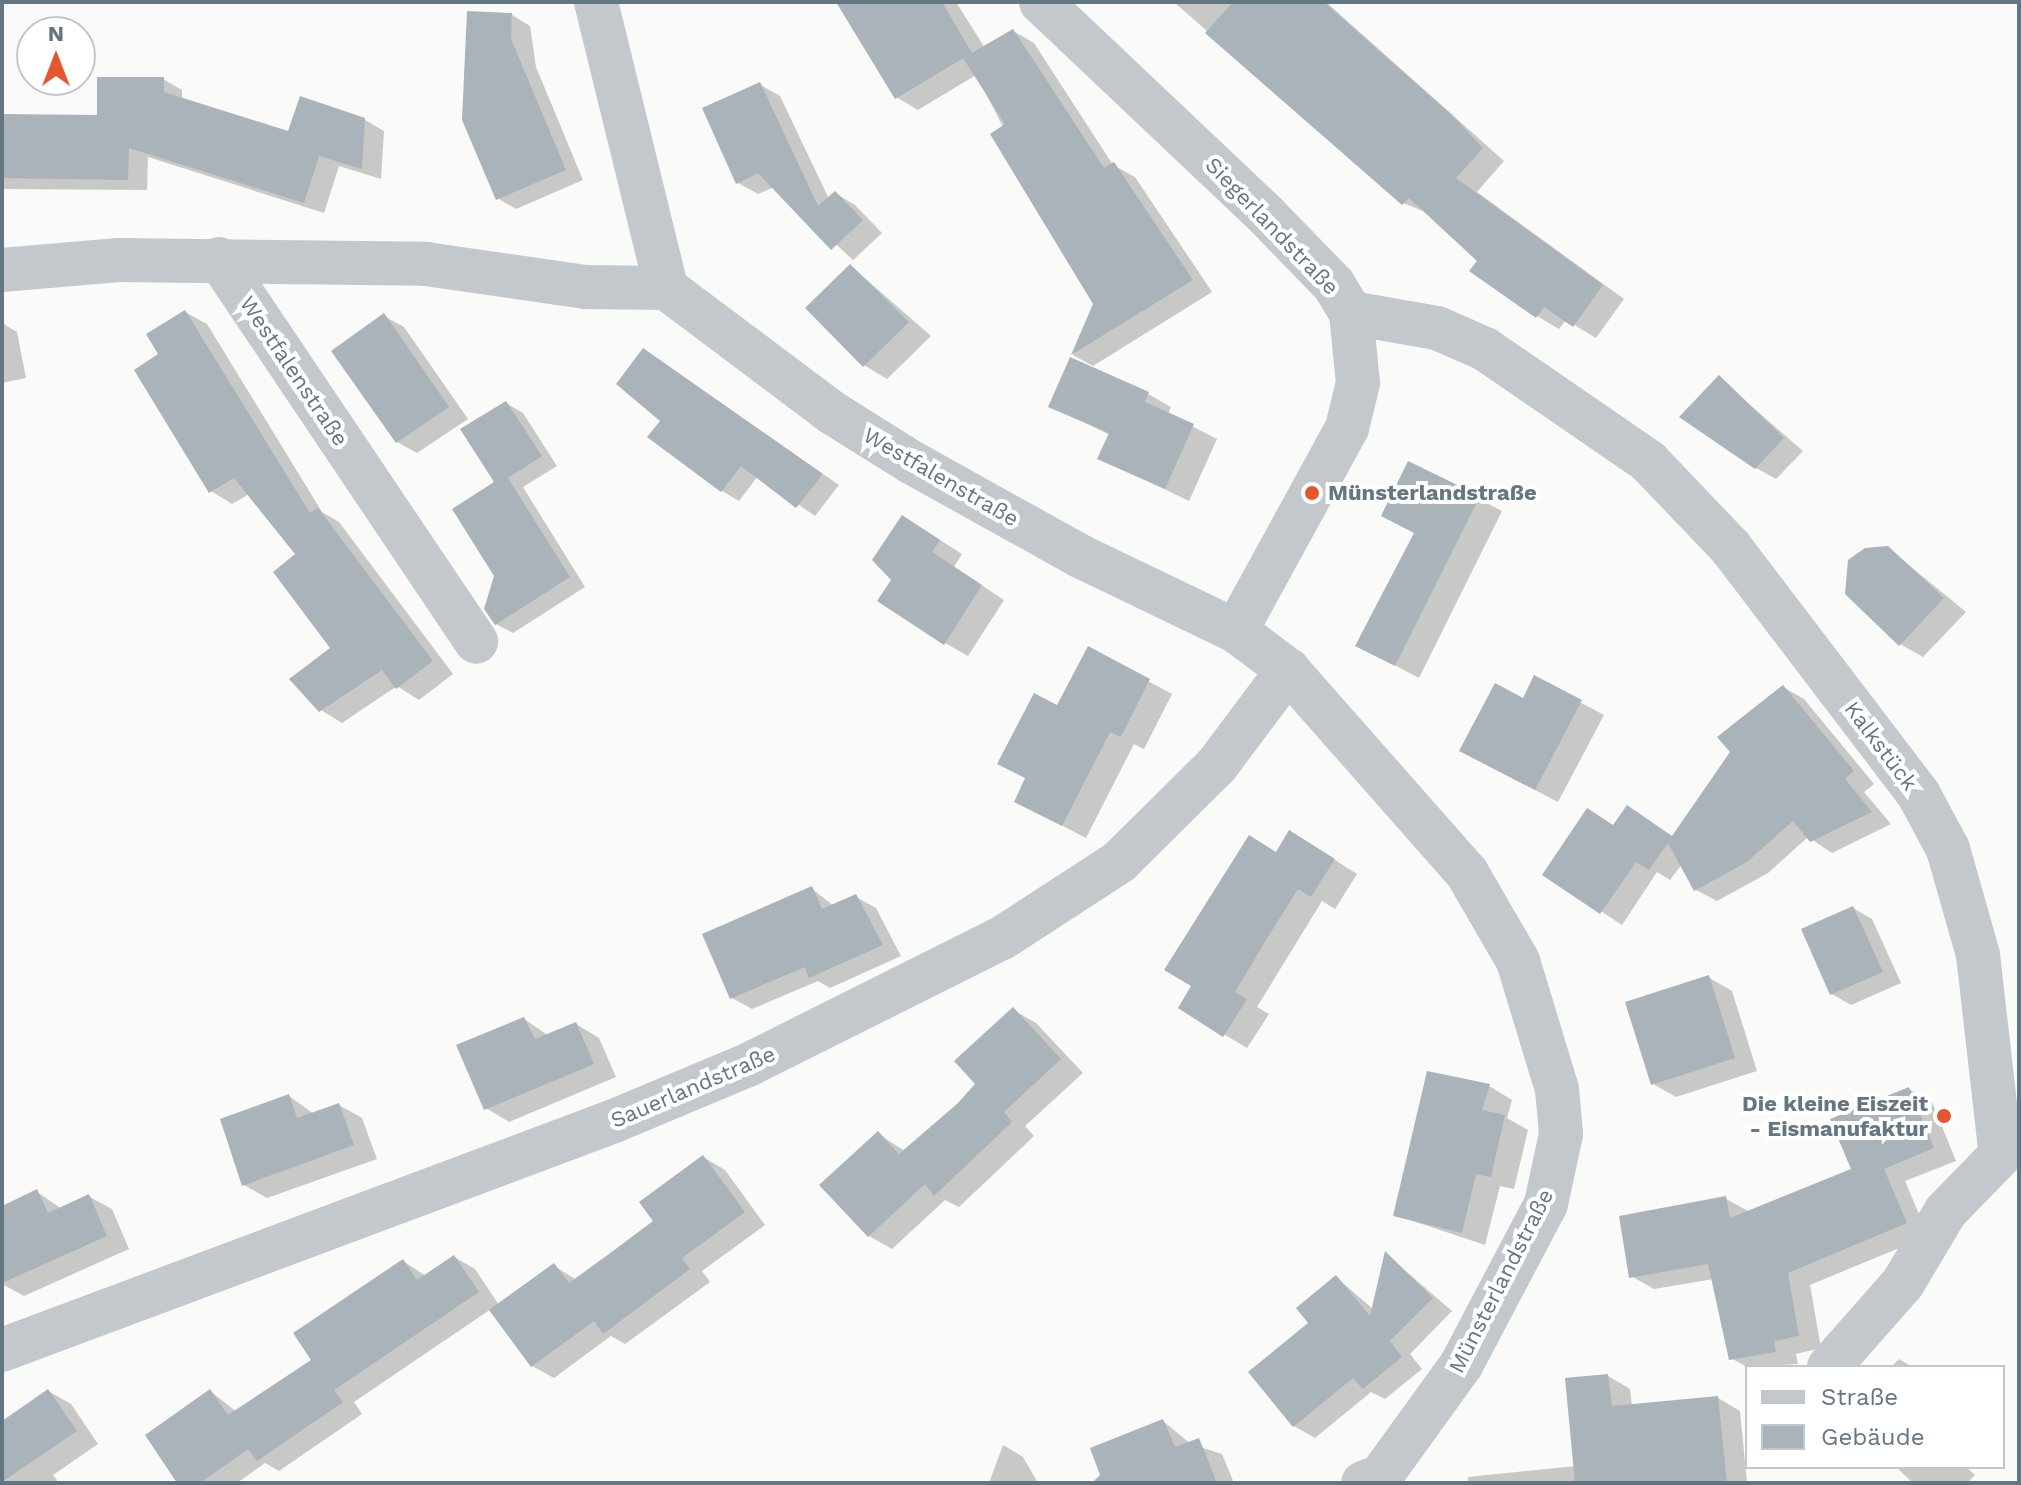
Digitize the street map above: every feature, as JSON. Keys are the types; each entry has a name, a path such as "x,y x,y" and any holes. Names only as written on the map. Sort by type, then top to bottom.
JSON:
{"street":[{"path":"596,2 666,288"},
{"name":"Siegerlandstraße","path":"1041,2 1267,216 1334,285 1351,313 1358,383 1347,428 1236,631"},
{"name":"Westfalenstraße","path":"219,259 476,642"},
{"name":"Westfalenstraße","path":"2,270 219,259 426,264 585,287 666,288 831,412 911,462 1082,557 1236,631"},
{"name":"Kalkstück","path":"1351,313 1437,328 1485,349 1648,461 1731,548 1919,795 1948,849 1978,955 2004,1139 1946,1211 1903,1283 1831,1365"},
{"name":"Münsterlandstraße","path":"1236,631 1288,670 1474,883 1518,961 1557,1089 1561,1134 1546,1204 1461,1365 1375,1481"},
{"name":"Sauerlandstraße","path":"2,1350 614,1121 748,1065 1002,938 1119,862 1217,765 1288,670"}],"building":[{"path":"836,2 942,2 972,53 895,99"},
{"path":"1233,2 1324,2 1452,115 1483,148 1456,178 1603,285 1573,327 1544,307 1536,318 1469,271 1477,261 1409,198 1402,205 1205,33"},
{"path":"467,11 512,13 511,39 566,170 496,200 462,120"},
{"path":"1013,29 1104,168 1114,162 1193,280 1071,355 1093,304 990,134 1005,124 963,58"},
{"path":"97,77 164,77 164,92 288,131 300,96 365,118 362,169 319,156 304,203 129,148 128,180 2,178 2,114 97,115"},
{"path":"760,82 818,206 835,191 863,220 831,250 758,173 736,184 702,108"},
{"path":"850,264 909,322 863,367 805,308"},
{"path":"185,310 310,513 318,508 433,661 396,689 382,670 319,712 289,679 330,648 273,572 295,554 234,478 209,493 134,370 158,354 146,334"},
{"path":"384,313 449,407 396,443 331,351"},
{"path":"643,348 823,474 796,508 741,466 721,492 647,437 660,421 616,384"},
{"path":"1070,357 1149,392 1145,402 1194,424 1165,489 1097,459 1109,433 1048,407"},
{"path":"1719,375 1784,438 1755,469 1679,417"},
{"path":"506,401 542,456 508,478 570,577 495,625 484,609 494,576 452,509 494,482 460,429"},
{"path":"1408,461 1480,496 1395,666 1355,646 1414,533 1381,516"},
{"path":"902,515 940,540 932,552 982,585 944,645 877,601 891,580 872,560"},
{"path":"1888,546 1944,598 1899,646 1845,594 1848,560 1865,548"},
{"path":"1088,646 1150,679 1121,737 1110,732 1062,826 1014,802 1025,778 997,764 1034,693 1057,705"},
{"path":"1534,675 1582,700 1535,790 1459,751 1495,683 1523,698"},
{"path":"1783,685 1854,771 1845,779 1872,812 1810,842 1793,821 1747,862 1694,891 1668,843 1649,870 1636,862 1600,914 1542,875 1587,808 1613,825 1627,805 1672,836 1730,752 1717,737"},
{"path":"1289,830 1335,859 1311,897 1298,889 1235,992 1247,999 1223,1037 1178,1008 1191,986 1164,970 1249,835 1276,852"},
{"path":"812,886 822,909 856,894 883,945 809,978 805,967 730,999 702,934"},
{"path":"1853,906 1883,972 1830,995 1801,929"},
{"path":"1709,975 1735,1058 1651,1085 1625,1002"},
{"path":"1013,1007 1061,1059 1004,1112 1012,1122 934,1196 925,1184 868,1237 819,1185 878,1131 899,1154 958,1103 975,1084 954,1061"},
{"path":"524,1017 535,1039 576,1022 594,1064 484,1110 456,1045"},
{"path":"1427,1071 1490,1084 1482,1110 1505,1115 1491,1177 1476,1174 1462,1233 1393,1216"},
{"path":"1909,1087 1934,1148 1884,1169 1907,1223 1788,1273 1799,1336 1774,1341 1776,1352 1729,1360 1708,1264 1629,1278 1619,1216 1726,1196 1730,1218 1851,1169 1830,1119"},
{"path":"289,1094 297,1118 339,1103 354,1145 242,1186 220,1119"},
{"path":"703,1155 745,1212 682,1258 690,1269 603,1334 594,1321 531,1367 489,1310 554,1263 569,1283 653,1221 639,1202"},
{"path":"37,1189 48,1213 89,1194 107,1236 2,1283 2,1206"},
{"path":"1385,1251 1433,1298 1390,1341 1402,1357 1363,1389 1353,1378 1293,1427 1248,1372 1308,1323 1296,1308 1336,1275 1370,1316"},
{"path":"454,1255 479,1292 334,1390 343,1402 257,1461 248,1449 200,1483 177,1483 145,1435 210,1389 228,1415 311,1360 293,1333 403,1259 417,1280"},
{"path":"1608,1374 1612,1406 1718,1396 1727,1483 1575,1483 1565,1378"},
{"path":"48,1389 77,1431 2,1482 2,1421"},
{"path":"1163,1419 1175,1447 1199,1438 1217,1483 1092,1483 1100,1475 1090,1448"}],"place":[{"name":"Münsterlandstraße","path":"1312,493"},
{"name":"Die kleine Eiszeit - Eismanufaktur","path":"1944,1116"}]}
